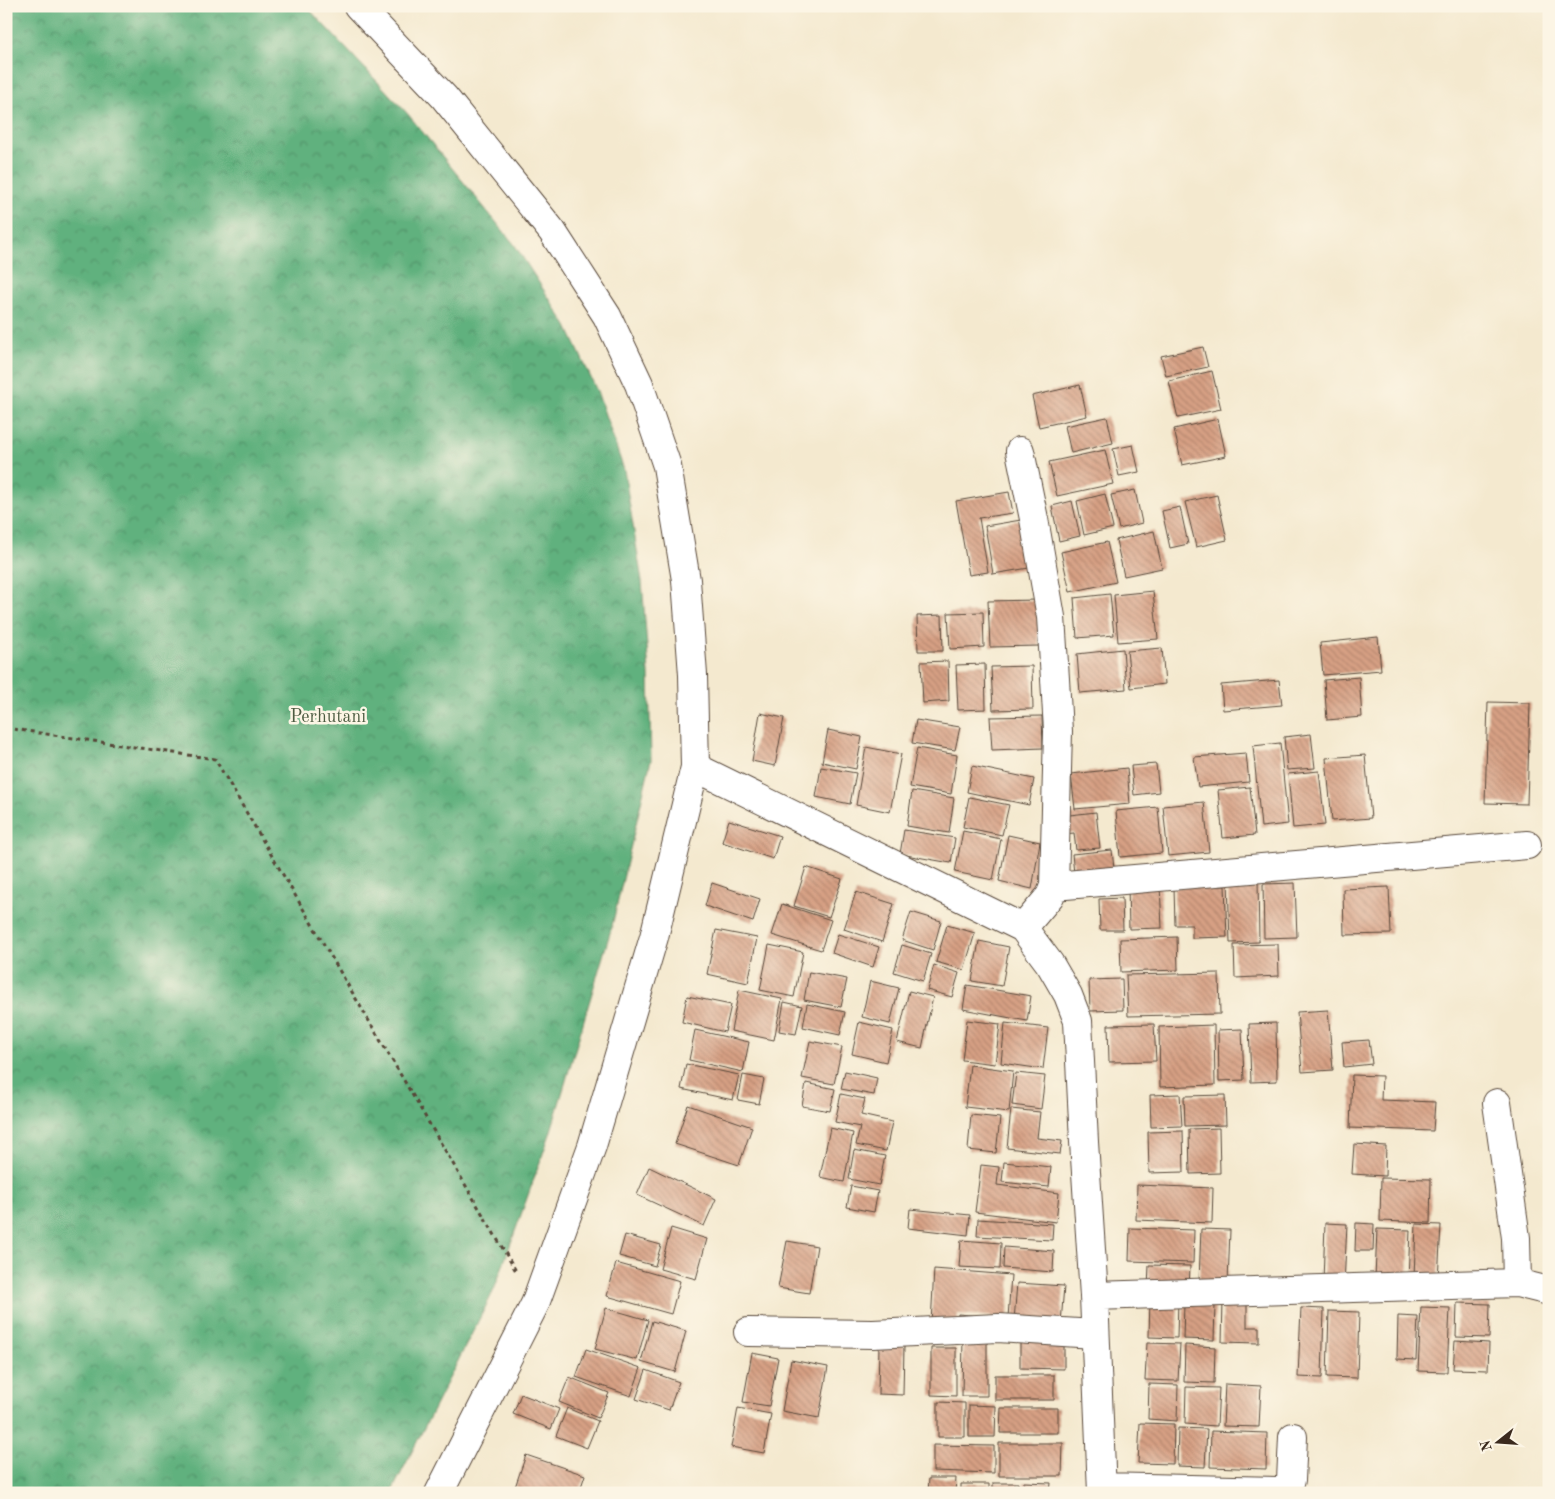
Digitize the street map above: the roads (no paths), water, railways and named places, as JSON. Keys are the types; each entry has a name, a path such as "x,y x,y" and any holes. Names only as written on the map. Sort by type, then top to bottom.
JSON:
{"street":[{"path":"358,6 444,97 552,231 607,316 639,384 667,466 686,580 693,675 695,767 657,927 592,1146 535,1304 439,1493"},
{"path":"1020,452 1049,607 1056,679 1058,731 1054,886 1050,896 1023,928"},
{"path":"695,767 1023,928 1050,964 1068,995 1078,1021 1094,1296 1102,1490 1279,1491 1286,1487 1291,1480 1293,1438"},
{"path":"1054,886 1527,845"},
{"path":"1497,1103 1516,1238 1517,1283"},
{"path":"1094,1296 1517,1283 1549,1291"},
{"path":"748,1332 873,1334 998,1328 1095,1334"}],"park label":[{"name":"Perhutani","path":"328,717"}]}
